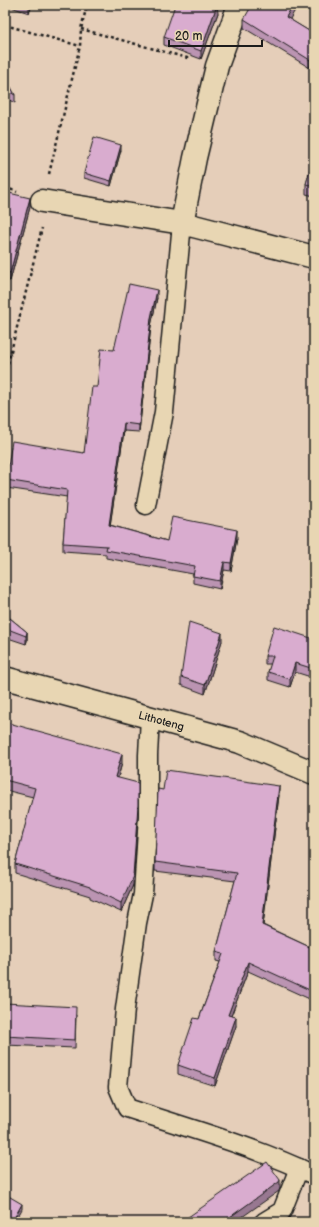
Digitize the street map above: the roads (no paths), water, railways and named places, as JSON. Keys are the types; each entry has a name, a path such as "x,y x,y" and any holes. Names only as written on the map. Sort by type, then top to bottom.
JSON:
{"street":[{"path":"182,223 195,158 217,66 239,5"},
{"path":"45,202 182,223 314,257"},
{"name":"Lithoteng","path":"5,678 240,742 314,773"}],"lane":[{"path":"146,505 164,412 182,223"},
{"path":"150,717 148,755 148,815 143,894 137,923 125,1010 118,1087 127,1108 225,1140 306,1171 282,1210 264,1222"}]}
